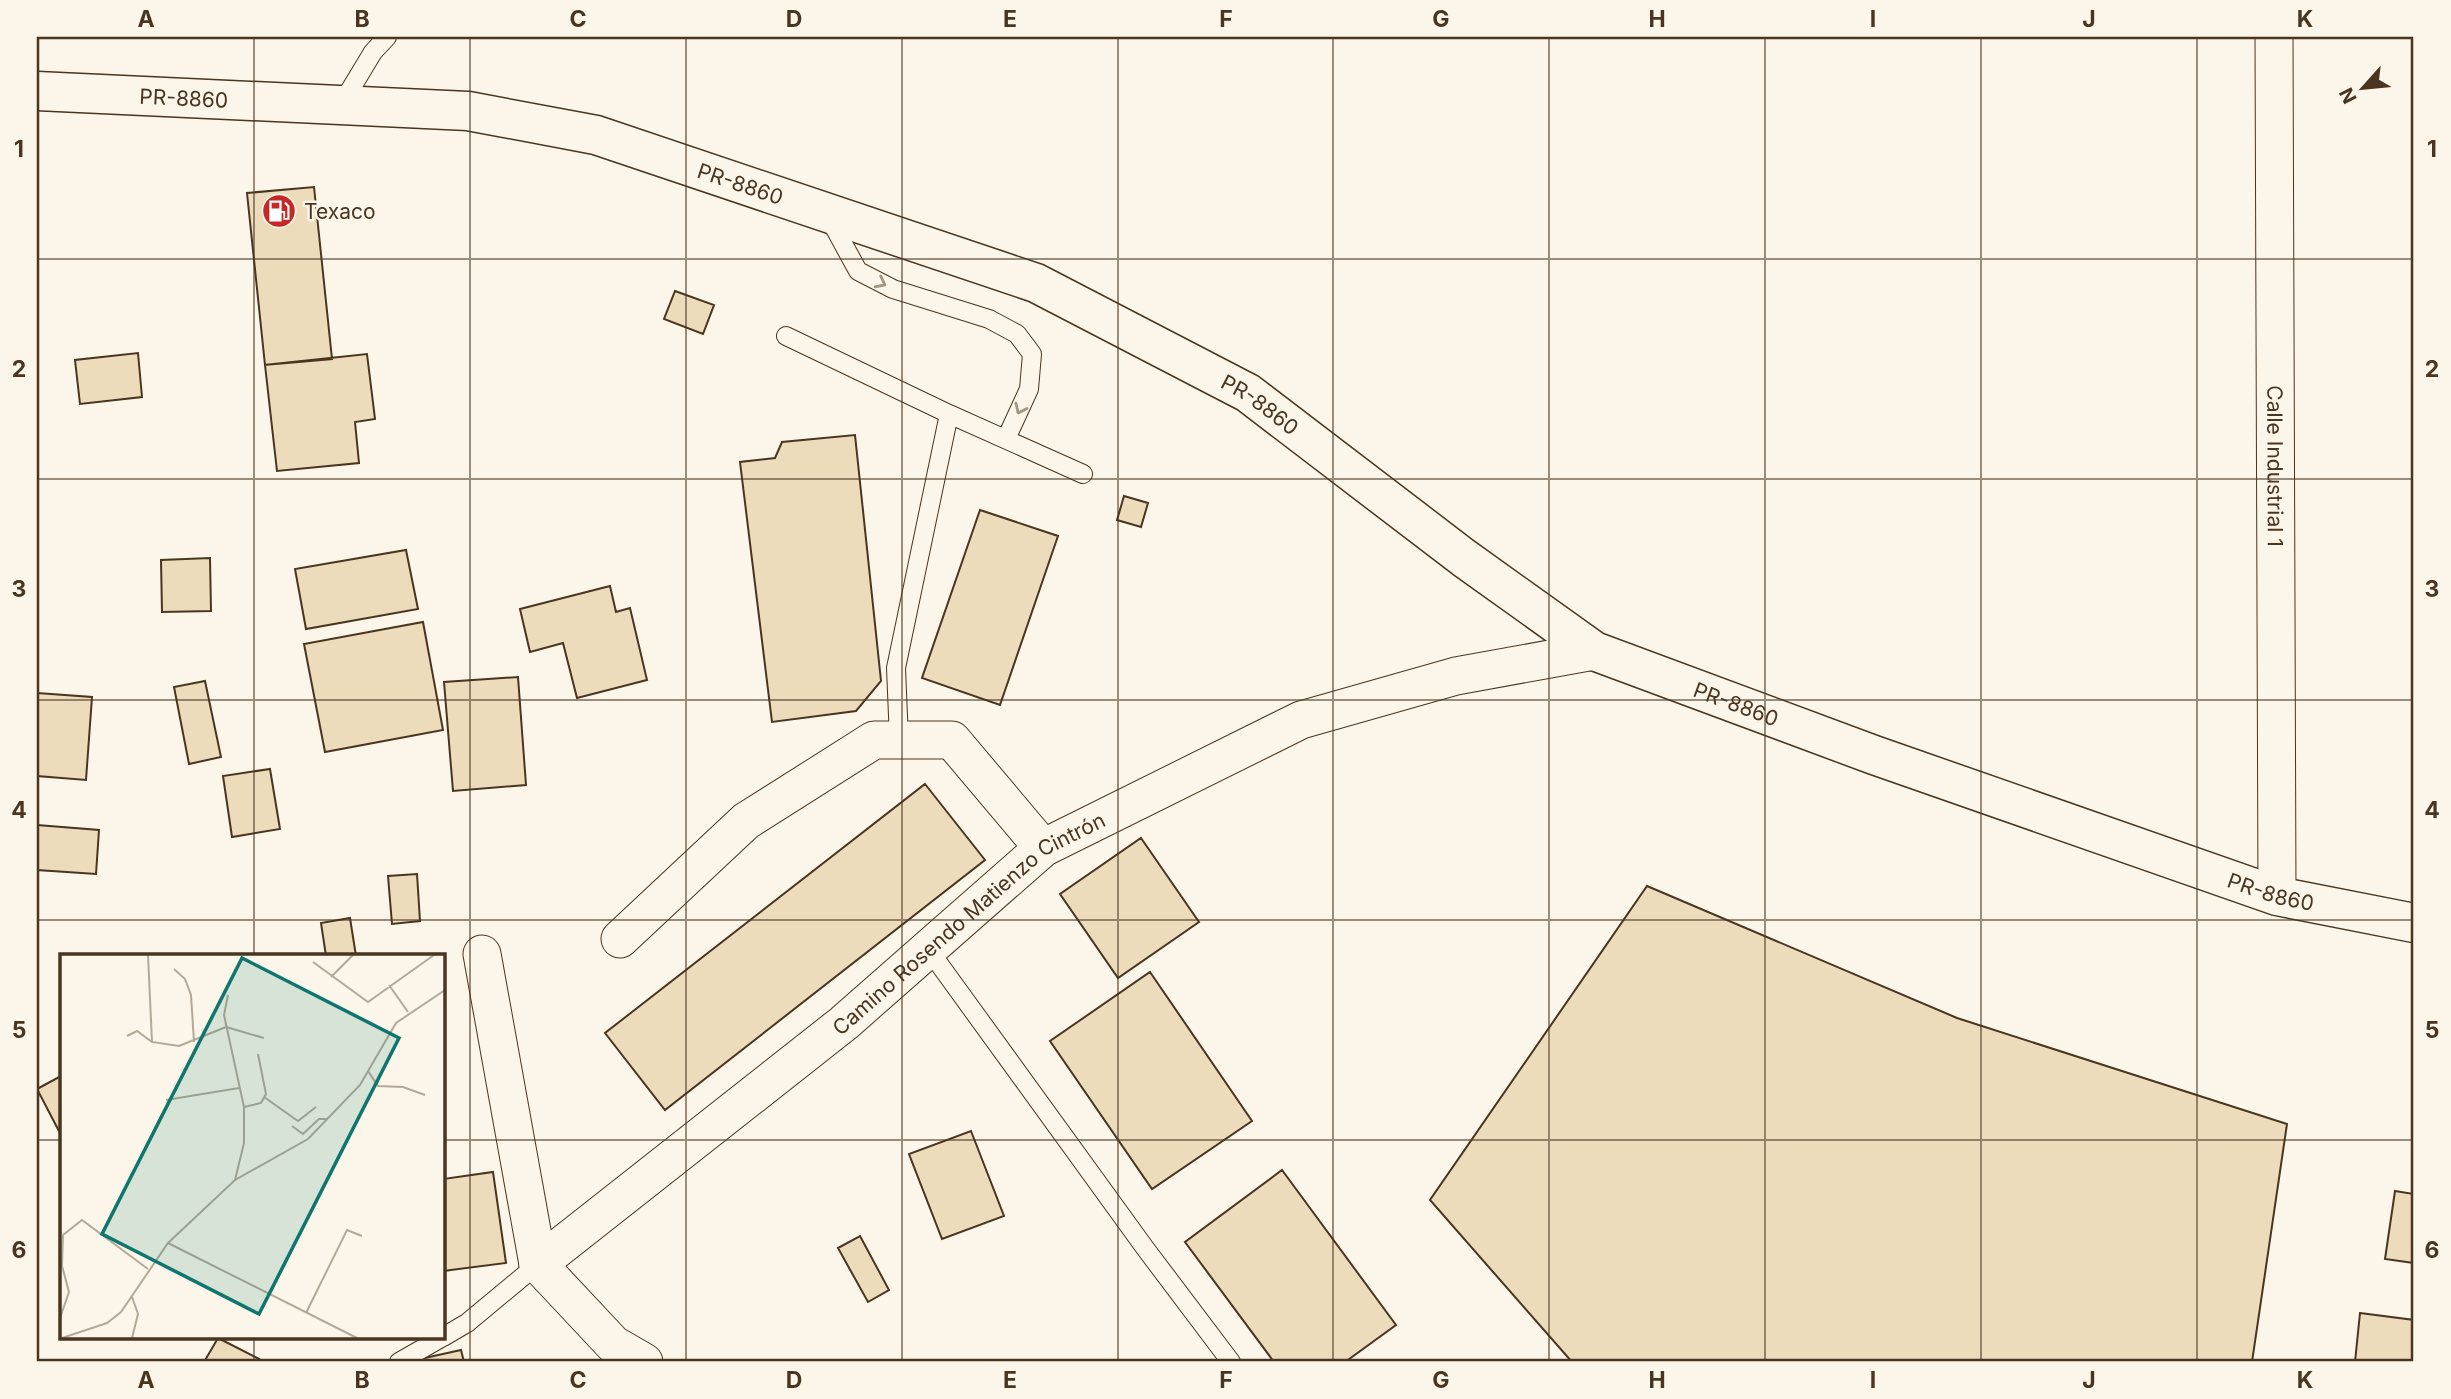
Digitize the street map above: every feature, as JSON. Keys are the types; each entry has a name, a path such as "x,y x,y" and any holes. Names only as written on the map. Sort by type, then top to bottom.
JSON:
{"street":[{"name":"Calle Industrial 1","path":"2274,37 2277,896"},
{"name":"PR-8860","path":"37,91 468,111 596,135 1036,283 1248,393 1464,558 1594,651 1874,755 2277,896 2414,923"},
{"name":"Camino Rosendo Matienzo Cintrón","path":"538,1264 844,1023 1043,848 1301,720 1456,676 1594,651"},
{"path":"620,939 746,821 874,740 952,740 1043,848"},
{"path":"482,954 538,1264 613,1344 644,1362"}],"lane":[{"path":"341,105 373,52 387,37"},
{"path":"826,213 858,271 893,289 989,319 1017,334 1032,354 1029,389 1006,439"},
{"path":"786,336 1083,474"},
{"path":"899,740 896,668 949,414"},
{"path":"929,950 1231,1362"},
{"path":"444,1336 467,1323 538,1264"},
{"path":"399,1362 437,1340"}],"building":[{"path":"314,187 332,359 265,365 247,193"},
{"path":"675,291 714,305 703,334 664,319"},
{"path":"138,353 142,397 80,404 75,360"},
{"path":"367,354 375,419 355,422 359,463 277,471 265,365"},
{"path":"855,435 881,681 856,711 772,722 740,462 775,458 782,442"},
{"path":"1124,496 1148,503 1141,527 1117,520"},
{"path":"980,510 1058,536 1000,705 922,678"},
{"path":"406,550 418,609 306,629 295,569"},
{"path":"210,558 211,611 162,612 161,560"},
{"path":"610,586 616,612 630,608 647,680 577,698 563,643 530,652 520,609"},
{"path":"423,622 443,730 325,752 304,644"},
{"path":"518,677 526,785 453,791 444,682"},
{"path":"205,681 221,757 189,764 174,687"},
{"path":"37,693 92,697 86,780 37,776"},
{"path":"270,769 280,829 232,837 223,776"},
{"path":"925,784 985,860 665,1110 605,1033"},
{"path":"37,825 99,830 96,874 37,870"},
{"path":"1141,838 1199,922 1118,978 1060,894"},
{"path":"417,874 420,921 392,924 388,876"},
{"path":"1647,886 1957,1018 2287,1124 2252,1362 1572,1362 1430,1200"},
{"path":"350,918 356,954 326,954 321,923"},
{"path":"1150,972 1252,1121 1152,1189 1050,1041"},
{"path":"60,1077 60,1133 37,1089"},
{"path":"971,1131 1004,1216 942,1239 909,1154"},
{"path":"1282,1170 1396,1325 1345,1362 1274,1362 1185,1242"},
{"path":"493,1172 506,1263 444,1271 444,1179"},
{"path":"2395,1191 2414,1194 2414,1263 2385,1259"},
{"path":"860,1236 889,1290 868,1302 838,1248"},
{"path":"2360,1313 2414,1320 2414,1362 2355,1362"},
{"path":"217,1340 259,1359 257,1362 204,1362"},
{"path":"461,1350 464,1362 420,1362 420,1359"}],"place":[{"name":"Texaco","path":"279,211"}]}
